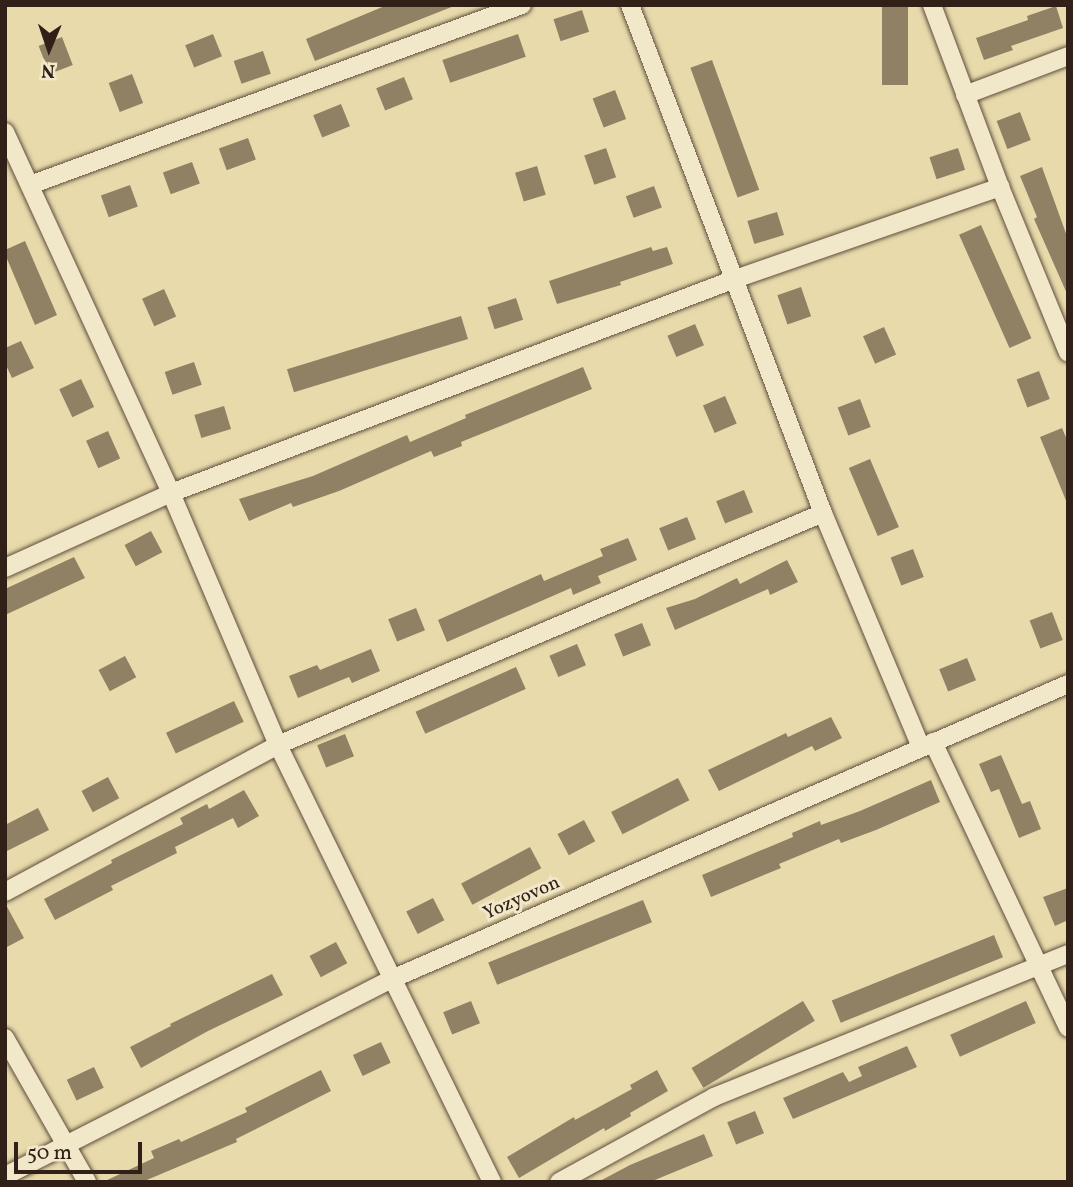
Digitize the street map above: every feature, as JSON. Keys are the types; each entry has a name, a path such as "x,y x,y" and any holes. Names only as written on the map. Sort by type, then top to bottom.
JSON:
{"street":[{"path":"30,185 522,5"},
{"path":"630,5 823,513 927,745 1068,1028"},
{"path":"932,5 1000,187 1063,327 1068,353"},
{"path":"965,95 1068,56"},
{"path":"5,132 171,493 278,745 492,1182"},
{"path":"5,568 171,493 735,279 1000,187"},
{"path":"5,892 278,745 823,513"},
{"name":"Yozyovon","path":"5,1176 392,979 1068,684"},
{"path":"559,1182 714,1097 1068,954"},
{"path":"5,1038 87,1182"}],"building":[{"path":"387,5 454,6 315,61 306,39"},
{"path":"882,5 908,5 908,85 882,85"},
{"path":"1056,6 1063,28 1011,46 1013,50 984,60 976,38 1028,20 1027,16"},
{"path":"582,10 589,32 561,41 553,19"},
{"path":"213,34 222,56 194,67 185,45"},
{"path":"518,34 526,57 450,83 442,60"},
{"path":"62,37 73,65 49,74 39,46"},
{"path":"263,51 271,74 242,84 234,61"},
{"path":"712,60 759,190 738,198 690,68"},
{"path":"132,74 143,103 120,112 109,83"},
{"path":"404,77 413,99 385,110 376,88"},
{"path":"615,90 626,119 604,128 593,99"},
{"path":"341,104 350,126 322,137 313,115"},
{"path":"1020,112 1031,140 1007,149 997,121"},
{"path":"248,138 256,160 227,170 219,149"},
{"path":"606,148 616,177 594,185 584,155"},
{"path":"958,148 965,170 937,179 929,157"},
{"path":"192,162 200,184 171,194 163,173"},
{"path":"537,166 546,195 524,201 515,173"},
{"path":"1042,167 1068,239 1068,296 1034,219 1037,217 1020,176"},
{"path":"130,185 138,207 109,217 101,196"},
{"path":"654,186 662,208 634,218 626,196"},
{"path":"777,212 784,235 754,244 747,221"},
{"path":"981,225 1031,338 1010,348 959,235"},
{"path":"25,241 57,315 35,325 5,254 5,250"},
{"path":"651,247 653,251 667,247 673,264 620,282 621,285 557,304 549,281"},
{"path":"801,287 811,316 787,324 777,295"},
{"path":"164,289 176,316 154,326 142,299"},
{"path":"516,298 523,320 495,329 487,307"},
{"path":"461,316 468,339 294,392 287,369"},
{"path":"695,324 704,345 676,357 667,336"},
{"path":"884,327 896,354 875,364 863,336"},
{"path":"21,341 34,368 12,378 5,363 5,348"},
{"path":"194,362 202,385 173,395 165,372"},
{"path":"583,367 592,389 461,442 462,446 434,457 431,451 339,491 293,507 291,503 249,521 239,499 313,476 407,435 410,442 466,418 465,415"},
{"path":"1039,371 1050,399 1027,408 1017,380"},
{"path":"81,379 94,407 72,417 59,389"},
{"path":"725,396 737,424 715,433 703,405"},
{"path":"860,399 871,427 848,436 838,408"},
{"path":"224,406 231,429 201,438 194,415"},
{"path":"1062,428 1068,442 1067,503 1040,437"},
{"path":"108,431 120,458 98,468 86,441"},
{"path":"870,459 899,527 878,536 849,468"},
{"path":"744,490 753,512 725,523 716,501"},
{"path":"687,517 696,539 668,550 659,528"},
{"path":"151,531 162,552 136,566 125,545"},
{"path":"628,538 637,560 598,576 601,583 573,595 571,588 447,642 438,620 541,574 544,581 603,556 600,549"},
{"path":"913,549 924,577 901,586 891,558"},
{"path":"74,557 85,578 5,615 5,589"},
{"path":"787,560 798,582 770,595 768,589 675,630 666,608 695,599 737,578 740,584"},
{"path":"416,608 425,630 397,641 388,619"},
{"path":"1052,612 1063,640 1040,649 1030,621"},
{"path":"642,623 651,645 623,656 614,634"},
{"path":"577,644 586,665 558,677 549,656"},
{"path":"371,649 380,671 352,683 349,677 298,698 289,676 317,665 320,670"},
{"path":"125,656 136,677 110,691 99,670"},
{"path":"967,658 976,680 948,691 939,669"},
{"path":"516,667 526,689 425,734 416,712"},
{"path":"234,701 244,722 176,754 166,733"},
{"path":"831,717 842,738 815,751 812,746 719,791 708,770 786,733 788,737"},
{"path":"345,734 354,756 326,767 317,745"},
{"path":"1001,755 1022,804 1030,801 1041,829 1019,838 999,789 991,792 979,764"},
{"path":"108,777 119,798 93,812 82,791"},
{"path":"678,778 689,800 623,834 611,812"},
{"path":"931,780 940,802 841,843 839,839 779,864 781,868 711,897 702,875 793,837 792,833 820,821 821,825 860,811"},
{"path":"244,790 259,816 238,828 233,818 175,847 177,853 111,886 113,890 55,920 44,899 112,863 111,860 183,824 180,818 207,804 209,809"},
{"path":"38,808 49,830 5,852 5,825"},
{"path":"584,820 595,841 569,855 558,834"},
{"path":"530,847 541,868 472,905 461,884"},
{"path":"1068,888 1068,920 1055,926 1043,897"},
{"path":"433,898 444,920 418,934 406,912"},
{"path":"643,900 652,922 497,985 488,963"},
{"path":"5,903 24,938 5,948"},
{"path":"994,935 1003,957 841,1023 832,1001"},
{"path":"336,942 347,963 321,977 310,956"},
{"path":"272,974 283,995 208,1031 141,1068 130,1047 171,1026 170,1024"},
{"path":"471,1001 480,1023 452,1034 443,1012"},
{"path":"803,1001 815,1021 703,1088 692,1068"},
{"path":"1026,1001 1036,1023 960,1057 950,1035"},
{"path":"381,1042 391,1063 363,1076 353,1055"},
{"path":"907,1046 917,1067 793,1119 783,1098 843,1072 849,1082 862,1076 858,1067"},
{"path":"94,1067 104,1088 77,1101 67,1080"},
{"path":"321,1070 331,1091 236,1139 237,1142 142,1182 103,1182 154,1158 151,1151 179,1139 181,1142 247,1112 245,1108"},
{"path":"657,1070 668,1091 630,1113 631,1116 605,1131 604,1128 519,1178 507,1157 574,1117 575,1120 632,1089 630,1085"},
{"path":"755,1111 764,1133 736,1144 727,1122"},
{"path":"704,1134 713,1156 650,1182 598,1182 630,1165"}]}
